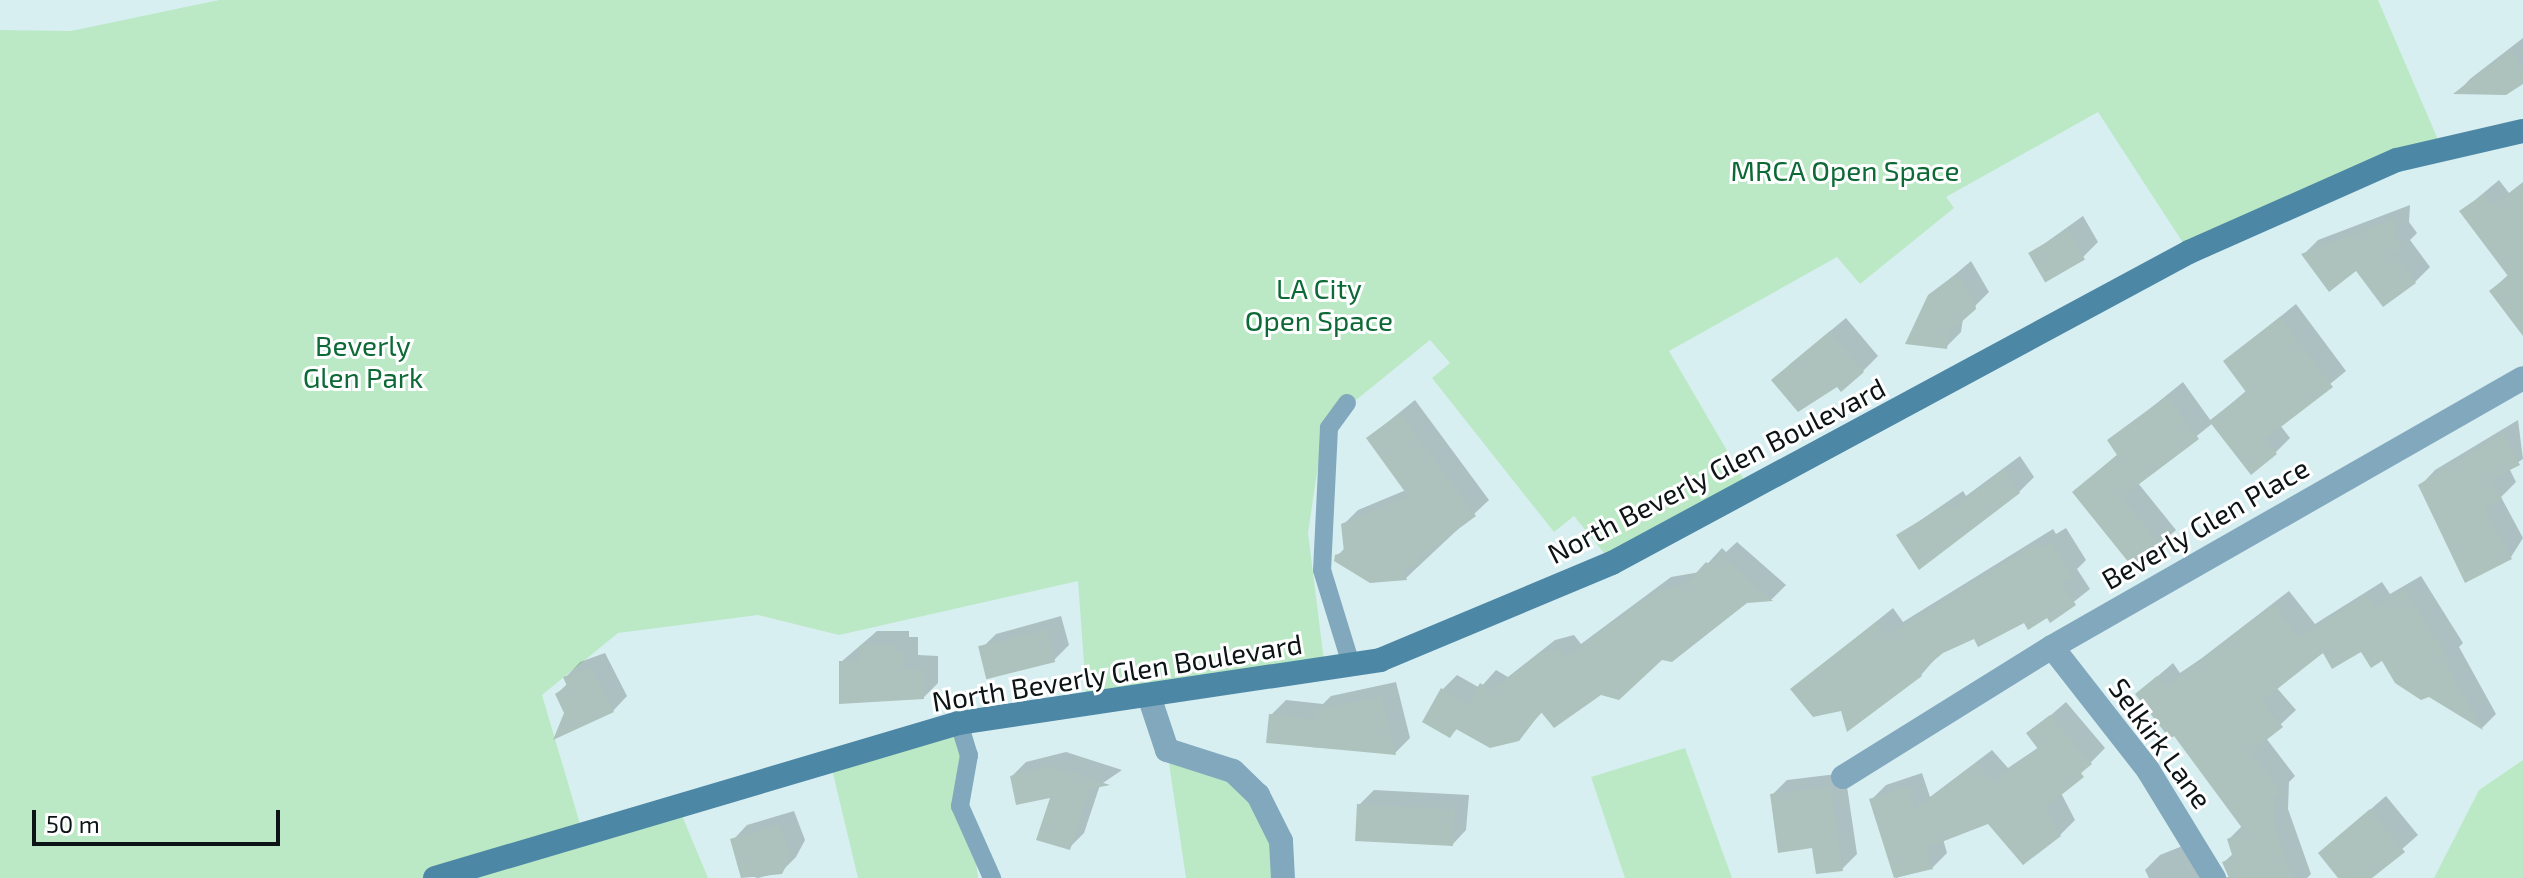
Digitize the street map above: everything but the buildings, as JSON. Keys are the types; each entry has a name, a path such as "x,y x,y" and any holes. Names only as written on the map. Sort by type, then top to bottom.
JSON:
{"main road":[{"name":"North Beverly Glen Boulevard","path":"435,878 959,723 1380,660 1612,563 2189,252 2397,160 2523,131"}],"street":[{"name":"Beverly Glen Place","path":"1843,777 2052,647 2523,378"},
{"name":"Selkirk Lane","path":"2052,647 2148,770 2214,878"},
{"path":"1149,696 1167,750 1233,771 1258,795 1281,841 1286,873"}],"lane":[{"path":"1347,403 1329,428 1322,570 1351,664"},
{"path":"959,723 969,755 960,806 992,878"}],"green space":[{"path":"219,0 2378,0 2442,149 2189,252 2098,112 1946,197 1954,208 1860,284 1837,257 1669,351 1750,490 1612,563 1574,516 1554,532 1432,378 1450,363 1430,340 1324,426 1308,533 1325,669 1087,704 1078,581 839,635 758,615 618,633 542,695 583,834 678,806 708,878 0,878 0,30 71,31"},
{"path":"959,723 978,878 858,878 830,761"},
{"path":"1685,748 1732,878 1625,878 1591,777"},
{"path":"1167,750 1258,795 1283,878 1186,878"},
{"path":"2523,760 2523,878 2434,878 2479,790"}],"park label":[{"name":"MRCA Open Space","path":"1845,170"},
{"name":"LA City Open Space","path":"1319,304"},
{"name":"Beverly Glen Park","path":"363,361"}]}
